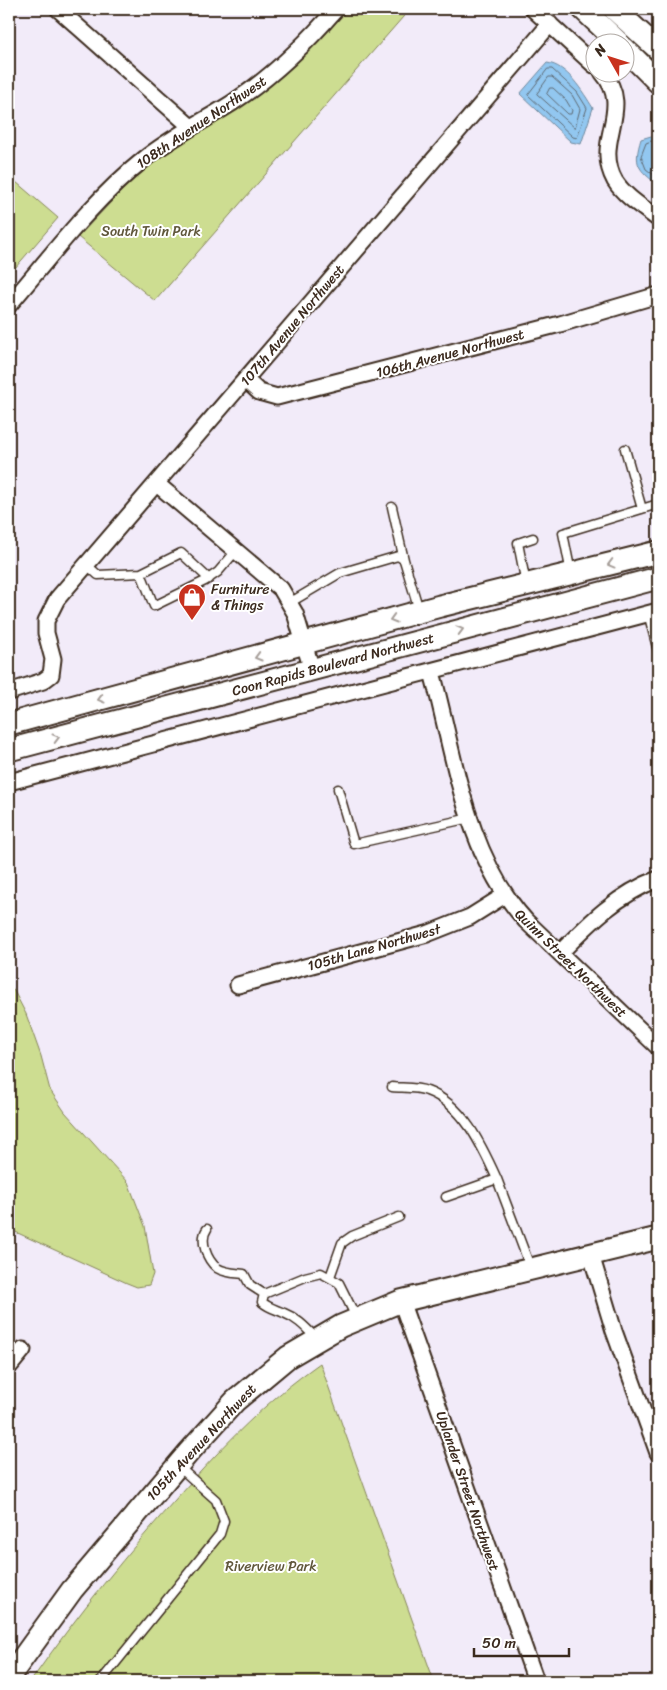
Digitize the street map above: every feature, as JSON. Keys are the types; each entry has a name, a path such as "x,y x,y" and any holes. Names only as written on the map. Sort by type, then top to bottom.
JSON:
{"main road":[{"path":"584,9 608,32"},
{"path":"614,9 657,48"},
{"path":"634,57 658,82"},
{"name":"Coon Rapids Boulevard Northwest","path":"9,724 420,612 658,552"},
{"name":"Coon Rapids Boulevard Northwest","path":"9,750 658,578"},
{"name":"105th Avenue Northwest","path":"9,1677 66,1597 177,1466 249,1388 288,1357 317,1339 357,1319 401,1301 658,1238"}],"street":[{"path":"58,9 191,127"},
{"name":"108th Avenue Northwest","path":"9,305 116,183 142,160 191,127 232,103 270,75 306,42 336,9"},
{"path":"533,9 584,56"},
{"name":"107th Avenue Northwest","path":"9,692 43,682 51,675 53,660 46,633 46,621 57,599 550,24"},
{"path":"608,82 613,89 616,104 616,113 606,154 610,169 623,191 658,219"},
{"name":"106th Avenue Northwest","path":"246,380 259,392 277,397 560,324 658,295"},
{"path":"157,484 281,589 291,602 312,670"},
{"path":"9,782 432,672 653,612"},
{"name":"Quinn Street Northwest","path":"432,672 470,818 483,856 505,895 526,921 658,1047"},
{"path":"560,953 590,923 613,904 637,888 658,879"},
{"name":"105th Lane Northwest","path":"238,985 426,934 470,917 505,895"},
{"path":"591,1254 614,1331 658,1453"},
{"name":"Uplander Street Northwest","path":"401,1301 536,1681"},
{"path":"10,1365 23,1350"}],"lane":[{"path":"626,449 642,509"},
{"path":"658,453 658,460"},
{"path":"571,575 563,533 658,504"},
{"path":"392,507 404,560 420,612"},
{"path":"526,586 518,543 533,538"},
{"path":"141,573 154,606 209,579 218,572 236,551"},
{"path":"86,565 98,575 141,573 181,553 209,579"},
{"path":"291,602 340,573 398,556 404,560"},
{"path":"653,612 658,650"},
{"path":"338,789 354,844 470,818"},
{"path":"392,1088 425,1090 444,1100 470,1128 483,1148 497,1178 530,1268"},
{"path":"446,1197 497,1178"},
{"path":"330,1276 342,1243 352,1236 399,1217"},
{"path":"207,1229 203,1241 209,1257 216,1267 226,1272 244,1274 250,1285 264,1294"},
{"path":"264,1294 305,1277 321,1273 330,1276 339,1283 357,1319"},
{"path":"264,1294 262,1302 270,1309 284,1313 299,1322 317,1339"},
{"path":"100,1681 220,1534 224,1521 216,1500 177,1466"}],"green space":[{"name":"South Twin Park","path":"346,9 410,9 155,301 78,237 130,182 158,159 222,119 270,85 301,59"},
{"path":"9,176 58,218 9,275"},
{"path":"9,988 13,989 26,1014 41,1056 50,1090 65,1112 128,1182 145,1226 153,1274 149,1285 137,1287 127,1283 9,1229"},
{"name":"Riverview Park","path":"320,1363 434,1681 31,1681 104,1584 199,1474 231,1439 264,1408"}],"water":[{"path":"547,63 568,74 593,108 581,144 571,142 520,94"},
{"path":"651,136 658,139 658,185 639,166 637,155 641,139"}],"place":[{"name":"Furniture & Things","path":"192,621"}]}
